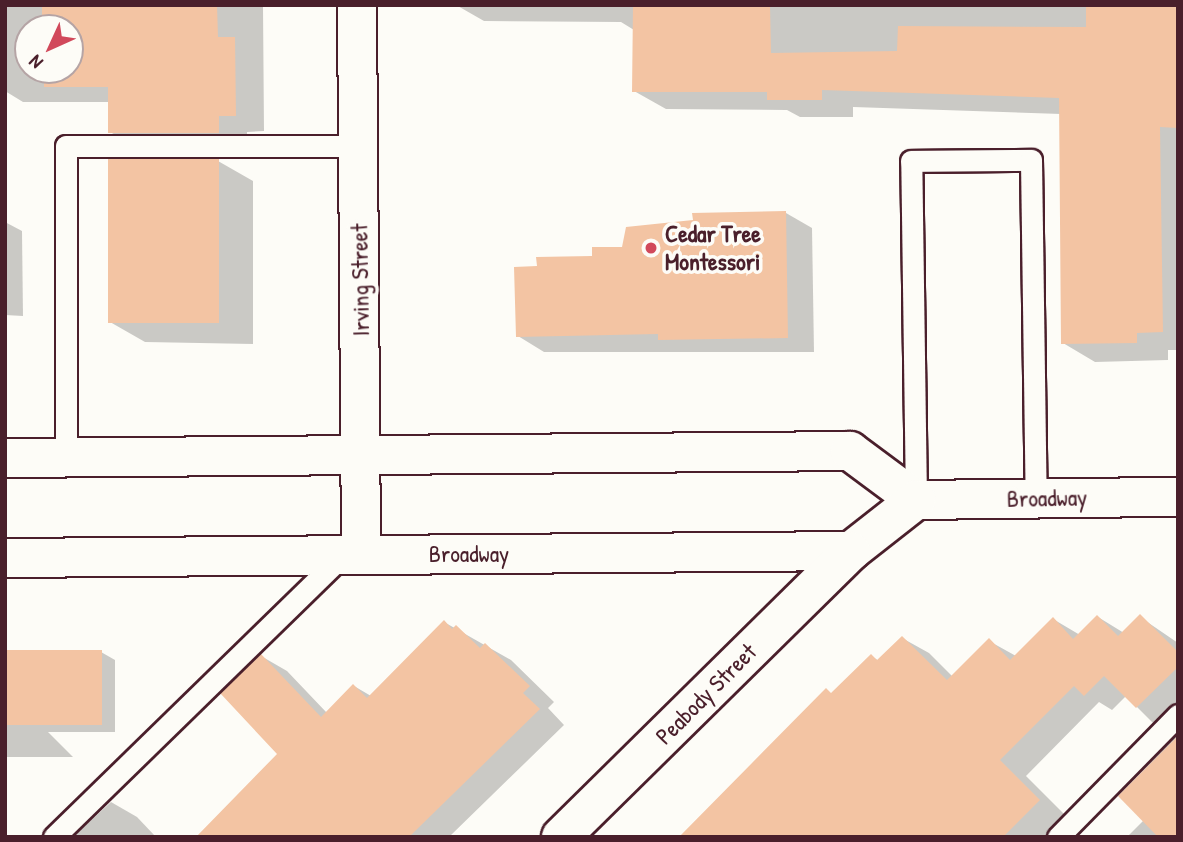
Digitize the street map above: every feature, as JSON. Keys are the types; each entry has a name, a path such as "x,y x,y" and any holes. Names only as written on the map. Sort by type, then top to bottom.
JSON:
{"street":[{"name":"Irving Street","path":"352,555 361,455 357,5"},
{"path":"5,458 850,451 916,499 851,551"},
{"name":"Broadway","path":"916,499 1178,497"},
{"name":"Broadway","path":"5,558 851,551"},
{"name":"Peabody Street","path":"561,837 851,551"}],"lane":[{"path":"66,457 66,146 358,146"},
{"path":"916,499 911,161 1031,160 1036,498"},
{"path":"54,837 352,555"},
{"path":"1058,837 1178,715"}],"building":[{"path":"42,5 217,5 218,37 235,37 236,116 219,116 219,133 108,133 108,87 44,87 44,84 84,84 84,14 42,14"},
{"path":"633,5 770,5 771,53 897,51 898,26 1086,27 1086,5 1178,5 1178,128 1160,127 1163,332 1137,333 1137,343 1061,344 1059,98 822,90 822,100 767,100 767,92 632,92"},
{"path":"108,159 219,159 219,323 108,323"},
{"path":"786,211 788,338 658,340 658,334 516,337 514,267 537,266 536,257 592,256 592,247 622,247 626,227 693,220 692,213"},
{"path":"1140,614 1178,652 1178,667 1136,708 1104,676 1084,696 1074,686 1000,760 1040,800 1003,837 679,837 826,688 831,693 871,654 877,660 902,636 947,680 989,638 1010,660 1053,617 1073,639 1097,615 1118,636"},
{"path":"444,620 452,629 456,625 480,648 485,643 530,686 523,693 540,709 409,837 196,837 277,754 220,693 261,654 321,717 353,684 367,698"},
{"path":"5,650 102,650 102,725 5,725"},
{"path":"1178,736 1178,837 1158,837 1118,796"}],"place":[{"name":"Cedar Tree Montessori","path":"651,248"}]}
